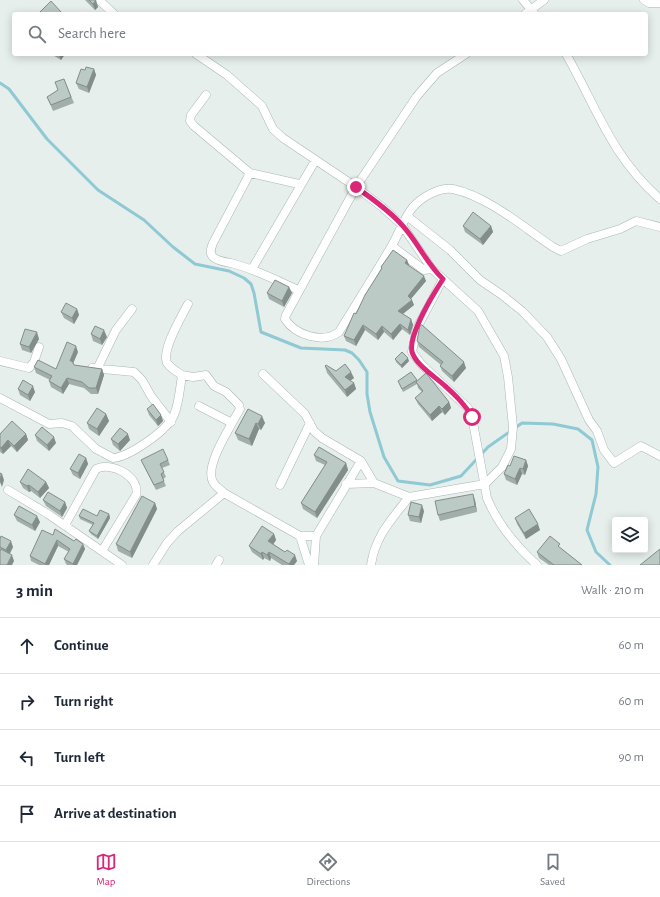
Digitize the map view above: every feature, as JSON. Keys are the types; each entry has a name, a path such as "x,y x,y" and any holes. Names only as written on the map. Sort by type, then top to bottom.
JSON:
{"street":[{"path":"99,0 112,12"},
{"path":"523,0 529,12"},
{"path":"531,12 544,0"},
{"path":"644,0 649,3 660,4"},
{"path":"199,56 227,75 262,106 273,129 315,161 356,187 382,206 402,225 432,269 478,311 504,356 508,376 513,431 511,449 502,467 485,484 409,497 374,483 346,484"},
{"path":"463,56 437,73 417,96 356,187 298,290 286,315 285,319 288,323 305,334 317,337 333,337 339,332 392,246 402,225 414,206 432,193 441,190 453,189 497,208 553,248 561,251 587,238 620,229 636,221 660,227"},
{"path":"567,56 583,83 597,116 622,158 660,199"},
{"path":"206,95 191,115 190,121 250,173 299,184"},
{"path":"252,269 299,184 315,161"},
{"path":"250,173 213,243 210,252 214,258 252,269 298,290"},
{"path":"407,216 450,250 480,280 522,311 547,337 561,359 589,420 597,431 604,450 614,463 641,446 660,456"},
{"path":"392,246 424,270 432,269"},
{"path":"443,279 417,328 412,346 412,352 421,364 468,408 472,417 487,498 500,525 522,551 537,565"},
{"path":"188,304 172,333 167,360 168,364 182,375 194,378 206,375 214,386 226,392 240,405 211,466 210,477 213,483 224,492 300,536 316,536"},
{"path":"97,369 116,330 132,309"},
{"path":"0,361 29,368 34,362 39,347"},
{"path":"86,368 134,372 142,380 151,396 171,422"},
{"path":"263,374 305,414 314,431 322,438 361,461 374,483"},
{"path":"0,398 49,424 62,423 72,426 96,450 112,458 127,454 171,422 175,413 182,375"},
{"path":"199,406 232,423"},
{"path":"280,485 310,423"},
{"path":"314,565 316,536 361,461"},
{"path":"65,525 96,469 106,466 124,473 136,484 138,489 136,495 102,551"},
{"path":"8,490 65,525 122,565"},
{"path":"153,565 167,543 178,531 224,492"},
{"path":"371,565 373,550 378,539 409,497"},
{"path":"300,536 309,565"}],"building":[{"path":"89,0 96,0 93,4"},
{"path":"51,1 61,12 40,12"},
{"path":"86,67 94,69 87,87 76,83 81,69 85,70"},
{"path":"64,79 71,97 51,105 47,97 58,90 55,82"},
{"path":"473,212 491,226 480,239 463,226"},
{"path":"393,250 407,260 405,263 424,276 408,296 412,300 398,311 411,319 408,330 400,324 391,334 382,326 376,334 363,325 354,340 344,336 354,313 356,314 365,295 382,268 381,267"},
{"path":"275,280 289,287 282,301 267,293"},
{"path":"66,303 77,309 72,318 61,312"},
{"path":"420,325 422,325 464,362 452,376 440,366 443,362 417,341"},
{"path":"95,326 104,330 100,339 91,334"},
{"path":"25,329 37,332 29,347 20,344"},
{"path":"67,342 76,346 70,361 72,361 74,365 102,369 96,388 89,388 82,382 67,378 61,388 49,381 52,376 34,367 38,360 56,369"},
{"path":"402,352 408,358 401,365 395,359"},
{"path":"345,364 351,372 345,377 354,383 345,390 325,366 326,365 336,371"},
{"path":"411,372 417,380 402,389 398,381"},
{"path":"426,373 449,402 442,409 439,406 430,415 415,398 423,391 416,382"},
{"path":"23,380 33,386 28,395 18,389"},
{"path":"153,404 161,415 156,420 147,409"},
{"path":"97,408 106,414 97,429 87,423"},
{"path":"248,409 262,416 258,424 256,423 249,439 235,433"},
{"path":"12,421 26,434 14,446 8,440 0,448 0,434"},
{"path":"42,427 54,437 47,445 35,435"},
{"path":"120,428 128,434 118,444 111,439"},
{"path":"319,447 346,463 315,512 301,503 327,462 314,455"},
{"path":"163,449 168,460 160,464 164,472 161,474 164,481 154,485 141,460"},
{"path":"79,454 86,458 78,473 70,469"},
{"path":"514,456 526,460 523,469 520,468 515,479 504,474 508,465 510,466"},
{"path":"28,469 46,482 38,492 29,485 27,486 20,482"},
{"path":"48,492 65,502 60,511 43,500"},
{"path":"473,494 475,506 438,515 435,501"},
{"path":"142,496 155,503 130,552 116,544"},
{"path":"411,502 422,505 419,517 408,515"},
{"path":"19,506 37,516 32,525 14,515"},
{"path":"83,509 97,516 100,510 109,514 97,536 89,531 94,523 79,516"},
{"path":"529,509 538,524 524,533 515,518"},
{"path":"262,526 274,534 268,541 285,552 287,550 295,555 289,564 269,552 267,555 262,552 261,554 249,546"},
{"path":"55,529 74,541 76,539 83,544 73,564 64,559 70,549 57,540 45,564 30,556 42,530 53,535"},
{"path":"1,536 11,541 6,550 0,547"},
{"path":"550,536 560,544 558,546 582,565 554,565 537,552"},
{"path":"1,549 12,555 7,565 0,565"},
{"path":"660,549 660,565 640,565"}],"waterway":[{"path":"0,83 9,89 47,139 98,190 144,220 173,247 195,264 229,271 244,278 251,284 261,332 301,348 345,350 352,353 367,372 367,394 370,412 384,457 398,481 430,485 461,476 488,447 522,423 553,424 578,429 592,440 598,467 596,494 587,530 596,552 610,565"}],"route":[{"path":"356,187 382,206 402,225 432,269 443,279 414,335 412,352 421,364 468,408 472,417"}]}
